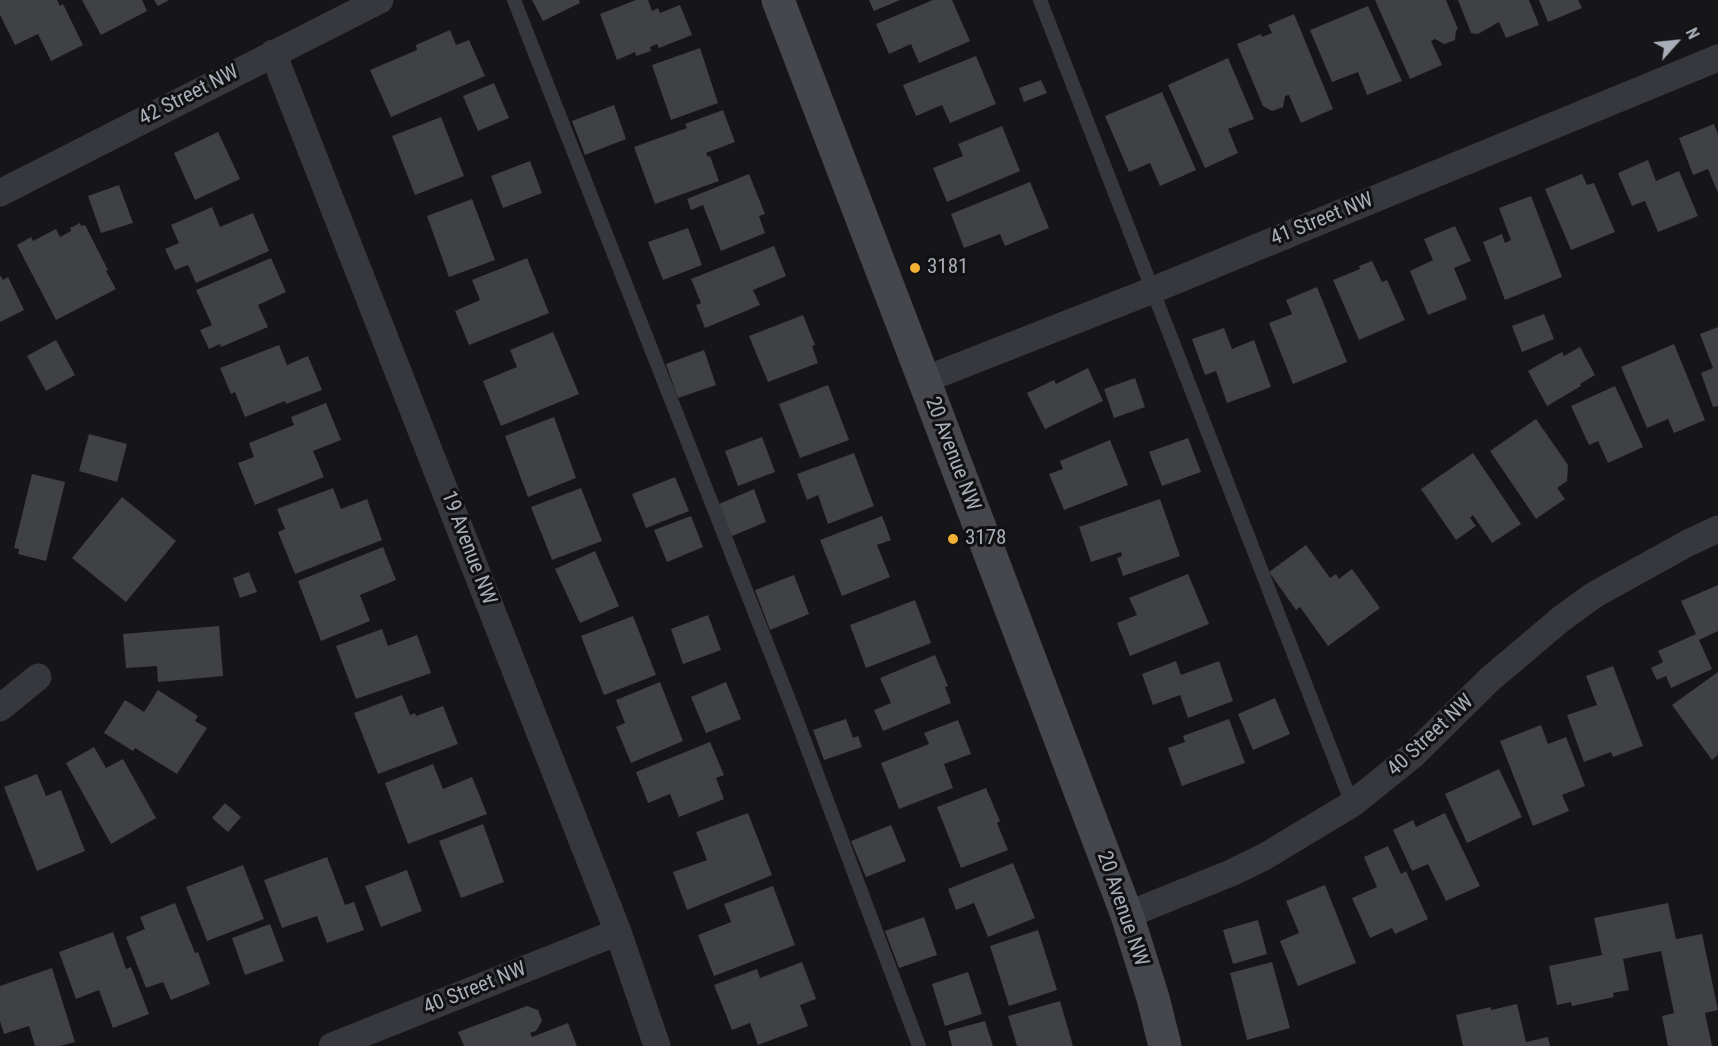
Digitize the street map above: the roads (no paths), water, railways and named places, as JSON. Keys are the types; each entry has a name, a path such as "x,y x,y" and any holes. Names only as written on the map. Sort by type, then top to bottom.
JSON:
{"street":[{"name":"42 Street NW","path":"0,193 380,0"},
{"name":"20 Avenue NW","path":"778,0 1126,915 1153,998 1165,1046"},
{"name":"19 Avenue NW","path":"273,53 618,932 657,1046"},
{"name":"41 Street NW","path":"924,380 1153,290 1718,58"},
{"name":"40 Street NW","path":"1126,915 1264,857 1352,804 1413,755 1490,680 1594,595 1718,529"},
{"path":"0,708 38,677"},
{"name":"40 Street NW","path":"332,1046 618,932"}],"lane":[{"path":"514,0 793,710 919,1046"},
{"path":"1040,0 1352,804"}],"place":[{"name":"3181","path":"915,268"},
{"name":"3178","path":"953,539"}]}
